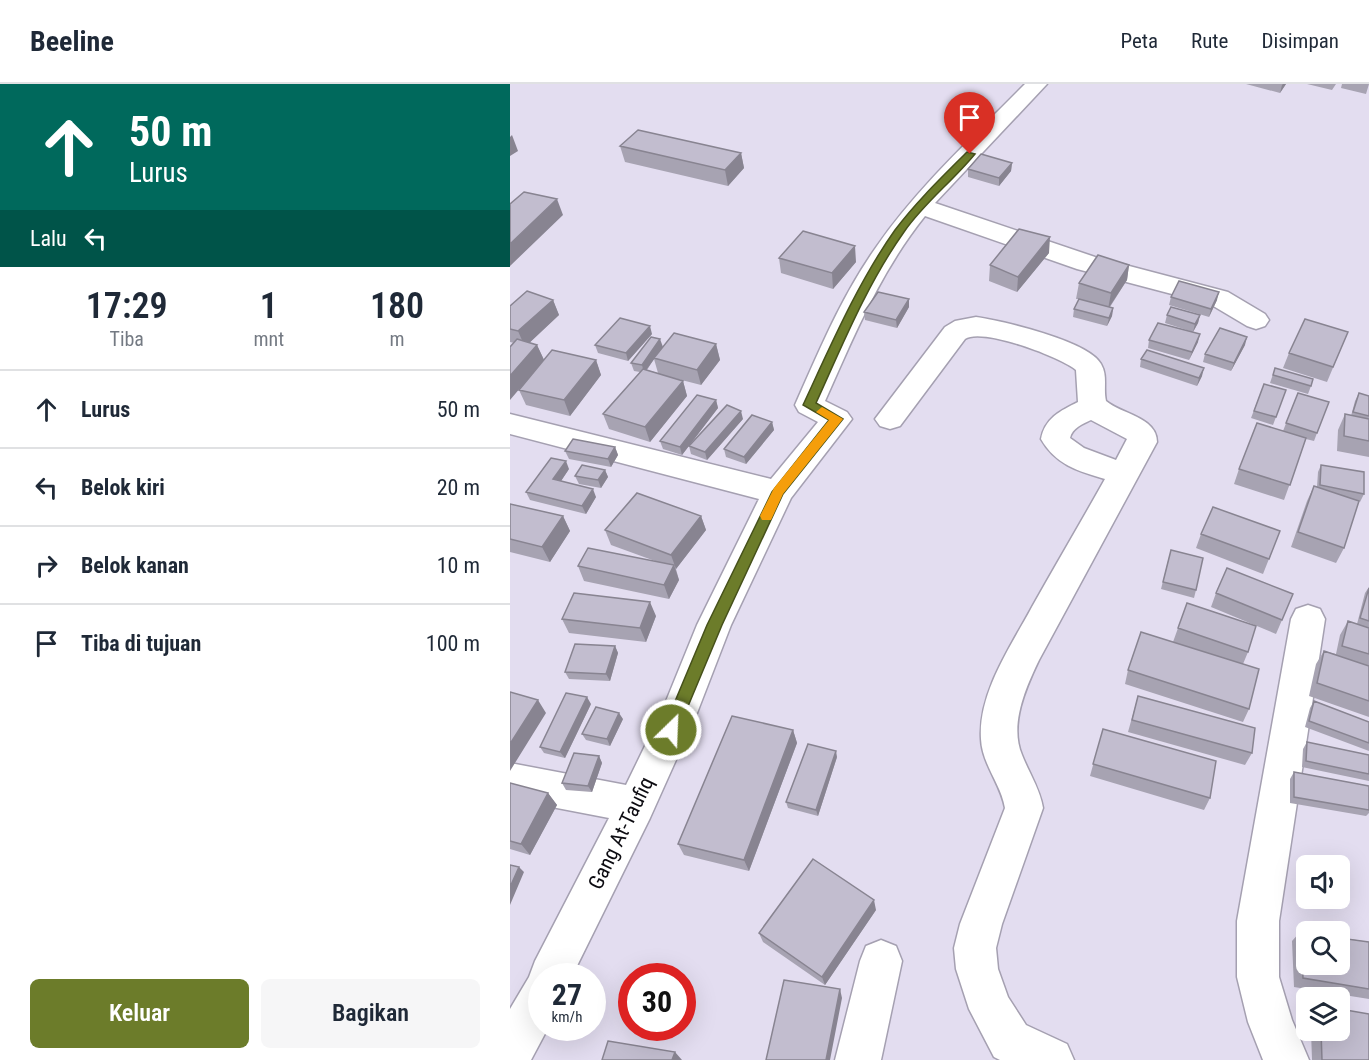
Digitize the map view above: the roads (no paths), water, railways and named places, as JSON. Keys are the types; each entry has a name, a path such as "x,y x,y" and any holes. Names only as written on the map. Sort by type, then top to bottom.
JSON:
{"street":[{"path":"1037,84 920,206 1086,263 1219,298 1256,320"},
{"name":"Gang At-Taufiq","path":"557,963 636,806 679,713 714,625 778,492 837,419 809,405 848,319 882,257 920,206"},
{"path":"890,419 955,333 971,326 990,328 1067,352 1084,360 1092,376 1090,389 1094,406 1106,415 1135,429 1142,437 1142,442 1032,640 1005,699 999,722 998,739 1003,758 1020,789 1024,808 981,924 975,948 982,987 991,1009 1026,1055"},
{"path":"1094,406 1062,422 1056,435 1057,444 1064,452 1082,461 1124,474"},
{"path":"510,424 778,492"},
{"path":"1286,1060 1270,1022 1258,977 1258,921 1308,619"},
{"path":"510,781 636,806"},
{"path":"858,1060 881,961"},
{"path":"510,1055 528,1020"}]}
